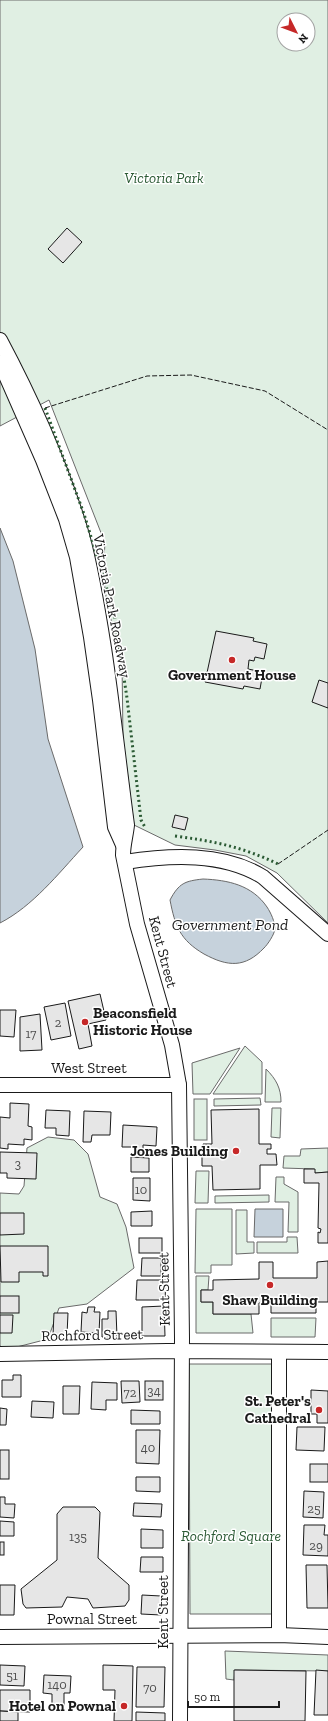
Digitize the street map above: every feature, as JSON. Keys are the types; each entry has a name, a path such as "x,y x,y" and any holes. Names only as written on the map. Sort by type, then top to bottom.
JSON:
{"street":[{"name":"Victoria Park Roadway","path":"0,340 28,396 61,472 88,558 108,677 127,825 123,845"},
{"name":"Victoria Park Roadway","path":"0,362 43,460 66,519 76,557 90,630 99,692 115,827 123,845 125,862"},
{"path":"125,862 157,857 222,860 253,871 263,877 328,934"},
{"name":"Kent Street","path":"125,862 137,924 172,1045 179,1085 182,1352 180,1721"},
{"name":"West Street","path":"0,1085 179,1085"},
{"path":"279,1352 279,1635"},
{"name":"Rochford Street","path":"0,1354 328,1352"},
{"name":"Pownal Street","path":"0,1637 279,1635 328,1637"}],"green space":[{"name":"Victoria Park","path":"0,0 328,0 328,923 277,873 246,856 175,845 134,825 123,739 122,662 107,604 103,573 105,543 49,400 0,426"},
{"path":"245,1046 262,1062 262,1094 213,1094"},
{"path":"240,1048 210,1094 193,1094 192,1063"},
{"path":"266,1069 273,1076 277,1084 281,1102 265,1102"},
{"path":"260,1098 261,1105 214,1106 214,1099"},
{"path":"194,1099 207,1099 207,1140 194,1140"},
{"path":"272,1108 281,1108 280,1138 271,1137"},
{"path":"48,1137 74,1140 88,1154 100,1197 117,1204 126,1227 134,1268 87,1304 59,1308 48,1339 9,1349 0,1346 0,1193 19,1194 24,1186 27,1148"},
{"path":"328,1148 328,1172 315,1173 314,1169 283,1168 284,1156 300,1156 301,1149"},
{"path":"196,1171 209,1171 208,1203 195,1203"},
{"path":"276,1177 284,1177 284,1184 298,1192 298,1232 288,1232 289,1202 275,1202"},
{"path":"269,1195 269,1202 215,1203 215,1196"},
{"path":"196,1209 232,1209 232,1265 211,1265 211,1273 195,1273"},
{"path":"236,1210 247,1210 247,1242 254,1242 254,1253 236,1254"},
{"path":"287,1237 297,1237 298,1253 257,1253 257,1242 287,1242"},
{"path":"196,1276 209,1276 208,1290 201,1290 201,1302 213,1302 213,1314 251,1314 253,1333 196,1333"},
{"path":"271,1318 316,1318 315,1337 271,1337"},
{"name":"Rochford Square","path":"189,1364 272,1364 274,1614 190,1614"},
{"path":"225,1651 328,1655 328,1671 235,1670 234,1680 226,1679"}],"water":[{"path":"0,528 13,561 35,649 48,739 83,847 34,899 12,916 0,923"},
{"name":"Government Pond","path":"203,879 230,882 239,885 254,893 268,909 275,929 271,939 257,955 243,962 229,963 204,954 184,938 174,917 170,900 176,890 183,884"},
{"path":"255,1209 283,1209 283,1237 254,1237"}],"building":[{"path":"67,228 82,242 63,263 48,249"},
{"name":"Government House","path":"216,631 254,638 253,641 267,644 264,659 255,657 254,661 249,660 248,669 263,672 260,689 244,686 243,689 205,682"},
{"path":"319,680 328,683 328,708 312,702"},
{"path":"175,815 188,818 185,830 172,827"},
{"name":"Beaconsfield Historic House","path":"100,994 106,1020 88,1024 92,1046 79,1049 68,1001"},
{"path":"65,1003 71,1036 51,1040 44,1007"},
{"path":"0,1010 16,1010 14,1037 0,1036"},
{"path":"40,1014 42,1050 20,1051 20,1017"},
{"path":"10,1103 29,1104 28,1126 32,1127 32,1140 24,1139 24,1145 8,1144 8,1149 0,1148 0,1117 10,1118"},
{"name":"Jones Building","path":"259,1109 259,1144 271,1144 271,1149 267,1149 267,1154 276,1154 277,1165 260,1165 260,1189 213,1190 212,1166 202,1166 202,1156 206,1156 203,1144 212,1144 211,1110"},
{"path":"46,1110 70,1111 69,1136 56,1135 56,1128 45,1128"},
{"path":"84,1111 111,1112 110,1135 92,1135 91,1142 83,1142"},
{"path":"123,1125 157,1127 156,1146 143,1145 143,1153 135,1153 135,1147 122,1147"},
{"path":"0,1152 37,1153 36,1179 7,1178 7,1173 0,1173"},
{"path":"131,1157 149,1158 149,1172 131,1172"},
{"path":"304,1169 315,1169 315,1173 328,1172 328,1243 318,1243 318,1232 320,1233 321,1229 318,1228 319,1183 304,1183"},
{"path":"133,1178 150,1178 150,1201 133,1200"},
{"path":"152,1211 152,1226 131,1226 131,1212"},
{"path":"0,1213 24,1213 24,1234 0,1235"},
{"path":"139,1238 162,1238 162,1253 139,1253"},
{"path":"0,1246 48,1246 48,1276 43,1276 43,1272 19,1272 19,1282 1,1282"},
{"path":"142,1258 161,1258 161,1276 141,1276"},
{"name":"Shaw Building","path":"328,1261 328,1302 316,1302 316,1313 271,1313 271,1303 259,1303 259,1314 213,1314 213,1302 201,1302 201,1290 213,1290 213,1280 259,1279 259,1262 273,1262 273,1278 317,1278 317,1262"},
{"path":"137,1280 166,1280 165,1300 136,1300"},
{"path":"0,1296 19,1296 19,1313 0,1313"},
{"path":"164,1306 165,1336 142,1336 142,1307"},
{"path":"88,1307 95,1307 94,1312 100,1312 99,1333 81,1332 82,1312 87,1313"},
{"path":"108,1311 116,1311 117,1337 102,1337 102,1319 108,1319"},
{"path":"54,1313 68,1313 67,1335 53,1335"},
{"path":"0,1315 13,1315 12,1333 0,1333"},
{"path":"13,1375 21,1375 21,1397 2,1397 2,1380 13,1380"},
{"path":"121,1381 139,1381 140,1402 122,1403"},
{"path":"145,1381 163,1381 163,1400 145,1400"},
{"path":"92,1382 117,1383 117,1400 106,1400 106,1410 91,1409"},
{"path":"63,1386 80,1386 79,1414 63,1414"},
{"name":"St. Peter's Cathedral","path":"311,1390 328,1391 328,1423 317,1423 317,1414 311,1414"},
{"path":"32,1401 54,1402 53,1418 31,1417"},
{"path":"0,1408 7,1409 6,1425 0,1425"},
{"path":"131,1410 160,1411 160,1424 131,1424"},
{"path":"297,1427 325,1427 324,1451 296,1450"},
{"path":"136,1430 160,1430 159,1464 136,1463"},
{"path":"0,1450 9,1450 9,1479 0,1479"},
{"path":"310,1464 328,1464 328,1482 310,1482"},
{"path":"136,1477 160,1477 160,1492 136,1491"},
{"path":"304,1491 324,1492 323,1518 303,1517"},
{"path":"0,1497 5,1497 5,1504 15,1504 14,1518 0,1517"},
{"path":"134,1503 162,1504 161,1517 133,1516"},
{"path":"63,1507 95,1507 100,1512 98,1558 129,1585 129,1600 125,1606 93,1608 88,1599 67,1597 62,1607 26,1608 23,1604 21,1589 57,1560 57,1514"},
{"path":"0,1521 14,1522 14,1536 0,1536"},
{"path":"304,1525 325,1525 324,1535 328,1535 328,1556 303,1555"},
{"path":"141,1529 163,1530 163,1548 141,1548"},
{"path":"0,1542 4,1542 4,1555 0,1555"},
{"path":"141,1557 163,1557 163,1572 140,1572"},
{"path":"306,1565 327,1565 328,1608 307,1608"},
{"path":"0,1585 15,1585 14,1615 0,1615"},
{"path":"142,1595 161,1596 161,1615 141,1614"},
{"path":"0,1665 25,1666 24,1686 0,1685"},
{"name":"Hotel on Pownal","path":"103,1665 133,1666 132,1721 114,1721 115,1690 103,1690"},
{"path":"137,1667 165,1667 164,1707 136,1707"},
{"path":"234,1670 306,1671 305,1721 234,1721"},
{"path":"316,1670 328,1671 328,1715 314,1715"},
{"path":"44,1675 71,1676 70,1693 64,1693 64,1707 52,1707 52,1694 43,1693"},
{"path":"0,1690 30,1690 30,1712 0,1711"},
{"path":"0,1711 18,1712 18,1721 0,1721"},
{"path":"136,1712 165,1713 165,1721 136,1721"}],"hedge":[{"path":"45,408 84,514 114,612 127,698 141,820 145,827"},
{"path":"175,836 202,840 240,849 278,864"}],"fence":[{"path":"45,408 147,376 191,375 265,391 328,430"},
{"path":"278,864 328,830"}],"place":[{"name":"Government House","path":"232,660"},
{"name":"Beaconsfield Historic House","path":"85,1022"},
{"name":"Jones Building","path":"236,1151"},
{"name":"Shaw Building","path":"270,1285"},
{"name":"St. Peter's Cathedral","path":"319,1410"},
{"name":"Hotel on Pownal","path":"124,1706"}]}
